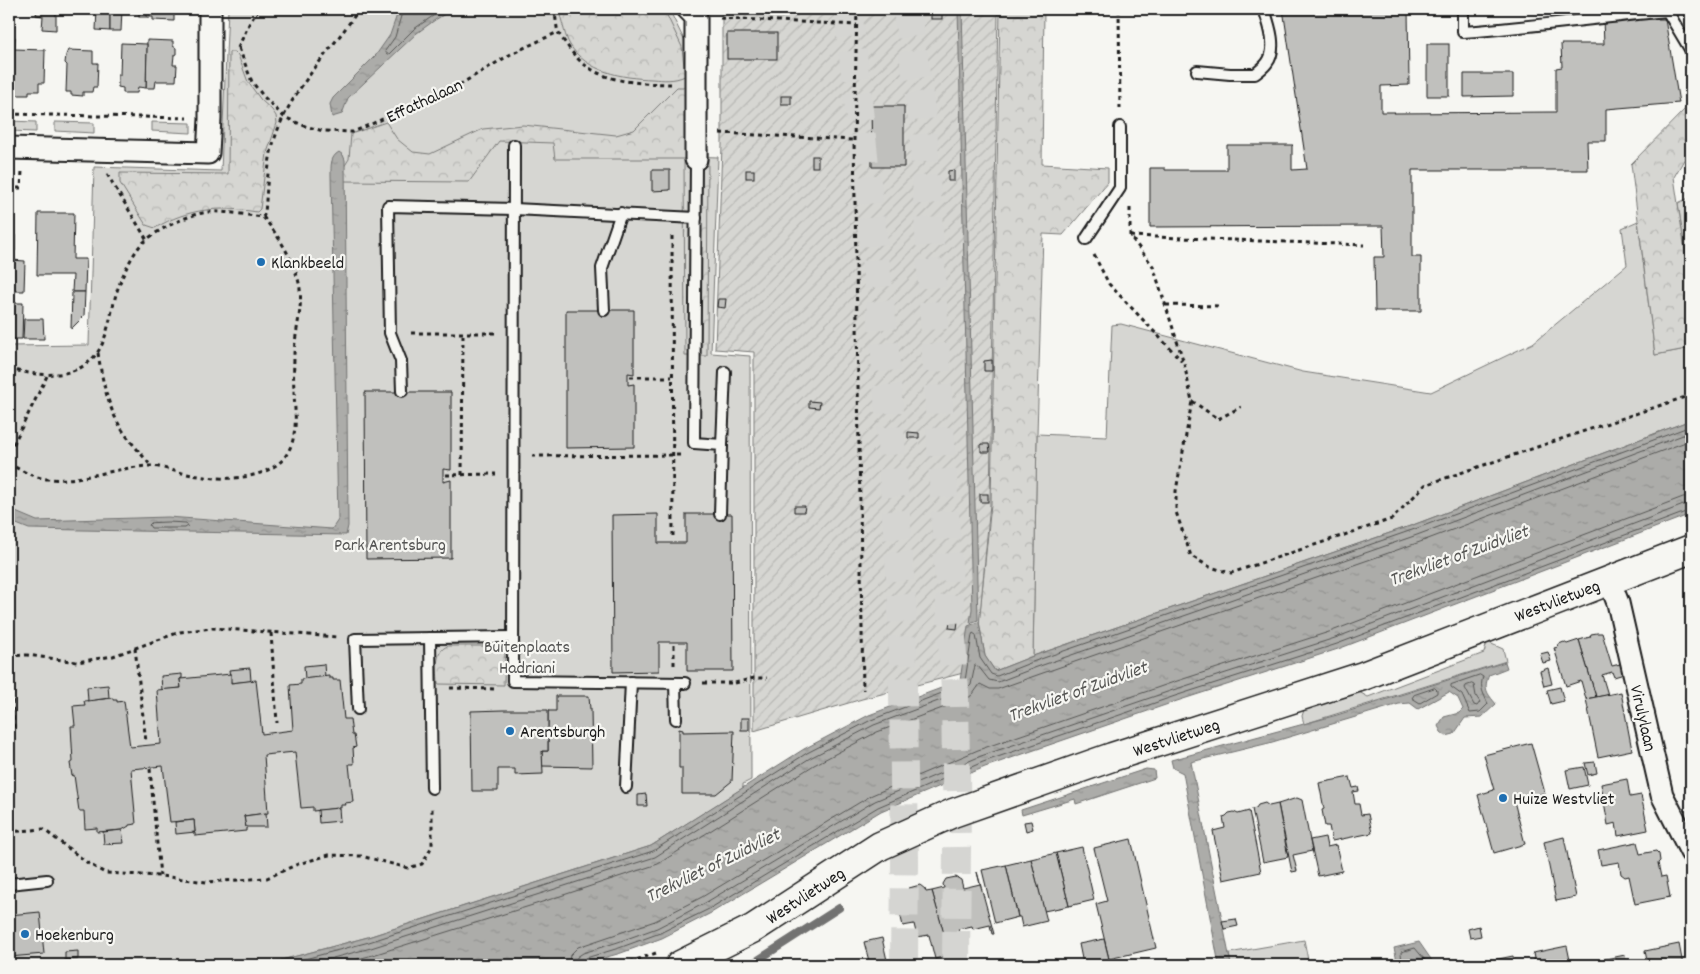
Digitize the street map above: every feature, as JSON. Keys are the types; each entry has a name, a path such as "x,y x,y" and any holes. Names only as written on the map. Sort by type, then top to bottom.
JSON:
{"street":[{"path":"9,148 208,153 210,119 210,9"},
{"path":"692,13 696,159"},
{"name":"Westvlietweg","path":"680,965 754,928 880,846 952,813 1112,757 1363,676 1691,549"},
{"name":"Virulylaan","path":"1609,580 1618,603 1662,795 1691,852"}],"lane":[{"path":"1197,71 1255,74 1269,62 1273,44 1270,26 1264,9"},
{"path":"1463,9 1463,32 1529,27 1666,10 1691,51"},
{"path":"1086,239 1120,188 1120,127"},
{"path":"514,145 513,681 680,683 676,719"},
{"path":"696,159 694,442 722,445"},
{"path":"402,391 401,361 390,333 388,206 621,213 696,218"},
{"path":"604,310 602,268 621,213"},
{"path":"720,514 725,372"},
{"path":"430,638 432,788"},
{"path":"358,709 355,639 513,638"},
{"path":"626,787 631,682"},
{"path":"9,884 47,880"}],"path":[{"path":"259,9 250,22 239,48 252,82 284,117"},
{"path":"263,217 272,149 284,117 310,73 359,9"},
{"path":"554,9 558,32 582,64 596,73 609,78 640,83 676,84 695,82"},
{"path":"857,9 854,140 863,690"},
{"path":"1118,9 1120,127"},
{"path":"692,13 857,25"},
{"name":"Effathalaan","path":"284,117 323,131 353,132 454,88 511,54 558,32"},
{"path":"210,47 239,48"},
{"path":"9,114 210,119"},
{"path":"696,132 854,140"},
{"path":"92,150 146,240"},
{"path":"9,369 47,376 71,371 87,364 98,353 126,267 139,247 146,240 182,218 208,212 263,217 274,230 284,247 297,276 302,296 294,352 293,387 296,419 294,436 289,450 280,462 252,476 213,478 151,466 68,478 47,479 30,474 9,464"},
{"path":"672,216 673,540"},
{"path":"1364,244 1130,236 1153,266 1184,363 1192,401 1176,491 1176,512 1191,556 1210,567 1231,573 1392,519 1426,485 1691,396"},
{"path":"1086,239 1109,284 1184,363"},
{"path":"1166,306 1222,306"},
{"path":"390,333 514,333"},
{"path":"462,475 463,334"},
{"path":"98,353 102,376 112,410 121,428 151,466"},
{"path":"9,451 47,376"},
{"path":"630,378 672,377"},
{"path":"1192,401 1218,419 1241,407"},
{"path":"513,456 685,455 694,442"},
{"path":"446,475 513,474"},
{"path":"9,656 27,655 77,662 113,656 180,632 212,628 355,639"},
{"path":"271,633 277,724"},
{"path":"9,644 14,728 9,730"},
{"path":"135,648 146,742"},
{"path":"680,683 735,683 754,678 767,678"},
{"path":"430,688 506,689 513,681"},
{"path":"150,769 160,876"},
{"path":"9,832 43,829 89,864 105,873 160,876 207,882 268,878 298,864 328,855 361,856 408,868 422,864 432,846 432,788"}],"green space":[{"name":"Park Arentsburg","path":"228,9 669,9 687,46 687,156 718,157 711,353 750,356 751,780 743,784 743,788 651,846 368,937 263,965 9,965 9,346 89,345 94,167 221,171"},
{"path":"585,9 664,9 682,47 685,76 669,80 629,77 606,72 586,62 570,45 560,15"},
{"path":"722,9 998,9 990,504 975,670 862,699 754,731 754,352 715,349 722,145"},
{"path":"1000,9 1044,9 1042,164 1108,168 1108,182 1063,235 1043,234 1033,656 995,671 985,656 979,622 991,504"},
{"path":"1691,15 1691,152 1688,153 1674,177 1691,291 1691,348 1655,355 1631,164 1688,106 1689,18"},
{"path":"229,52 235,52 238,55 248,82 276,116 277,123 267,153 260,209 257,212 230,209 204,210 180,216 155,228 146,225 120,183 120,173 228,174"},
{"path":"677,87 686,87 685,140 708,149 707,356 685,356 684,159 555,159 553,143 499,141 469,182 344,181 344,167 349,159 351,134 386,122 397,139 413,152 430,154 483,129 523,125 616,135 634,130"},
{"path":"9,121 36,122 36,132 9,131"},
{"path":"55,122 94,123 94,133 55,131"},
{"path":"152,122 191,123 191,133 152,131"},
{"path":"1691,197 1691,291 1678,203"},
{"path":"1638,221 1655,355 1691,348 1691,420 1413,525 1033,656 1037,434 1107,437 1112,325 1121,324 1303,372 1431,392 1533,343 1627,265 1622,228"},
{"path":"1487,642 1503,649 1506,661 1304,724 1302,716 1304,710 1359,692 1368,697 1484,653"},
{"path":"448,646 499,646 505,651 504,685 438,684 438,657 440,652"},
{"path":"1304,940 1309,965 1231,965 1229,953"}],"water":[{"path":"399,9 453,9 417,33 348,98 342,114 332,117 330,104 333,98 376,55 390,35"},
{"path":"958,9 962,9 978,620 970,623 972,609"},
{"path":"339,152 345,160 348,526 346,535 29,529 9,521 9,508 37,521 168,517 332,529 338,520 331,168 333,159"},
{"name":"Trekvliet of Zuidvliet","path":"1691,420 1691,514 1338,649 1177,701 985,767 881,811 711,913 662,938 621,953 579,965 263,965 368,937 651,846 804,749 869,715 960,681 968,626 979,622 985,656 995,671 1033,656 1413,525"},
{"path":"1505,662 1507,668 1489,675 1486,684 1488,694 1496,704 1482,717 1465,718 1454,734 1446,736 1438,726 1444,717 1459,713 1463,709 1458,698 1449,692 1418,709 1410,703 1399,704 1269,743 1191,762 1231,965 1219,965 1183,773 1173,768 1171,760 1337,715"},
{"path":"1146,769 1154,770 1155,778 1076,804 1075,799 1022,815 1021,810"},
{"path":"1419,942 1435,965 1398,965 1394,948"}],"building":[{"path":"9,9 14,9 14,27 9,27"},
{"path":"37,9 56,9 56,30 42,29 43,16 36,15"},
{"path":"97,9 110,9 110,31 96,30"},
{"path":"110,9 122,9 121,31 110,31"},
{"path":"139,9 147,9 147,17 139,17"},
{"path":"147,9 174,9 174,21 153,20 153,17 147,17"},
{"path":"1283,9 1408,9 1409,85 1381,86 1381,112 1394,113 1556,112 1556,68 1562,67 1561,44 1604,44 1603,19 1665,19 1679,103 1606,109 1606,141 1587,141 1588,170 1412,170 1412,257 1421,257 1421,311 1375,311 1374,257 1384,257 1383,226 1150,227 1150,168 1165,168 1165,170 1227,170 1227,145 1293,145 1292,170 1307,169"},
{"path":"931,13 942,13 942,19 931,19"},
{"path":"727,33 777,33 777,59 727,59"},
{"path":"9,37 15,37 13,82 9,82"},
{"path":"147,40 173,41 173,46 176,48 173,65 177,65 176,81 156,81 155,88 146,88"},
{"path":"121,43 147,44 146,88 138,87 137,93 123,93 123,88 118,87"},
{"path":"1427,44 1449,44 1449,96 1427,96"},
{"path":"14,49 45,50 44,83 39,83 39,91 29,91 29,95 16,95 16,91 13,91"},
{"path":"68,50 93,51 93,63 98,63 97,87 93,87 92,92 83,92 83,96 71,95 71,92 66,92 67,65 65,63"},
{"path":"907,65 915,65 915,73 907,73"},
{"path":"1464,74 1513,74 1513,96 1464,97"},
{"path":"781,96 791,96 791,104 781,104"},
{"path":"871,106 904,106 904,167 872,167"},
{"path":"812,156 818,156 818,167 812,167"},
{"path":"652,170 670,170 670,190 652,191"},
{"path":"746,170 754,170 754,178 746,178"},
{"path":"954,170 954,181 948,181 948,171"},
{"path":"9,212 11,212 11,235 15,235 15,251 9,251"},
{"path":"38,213 74,213 73,259 86,259 85,292 72,292 73,275 37,275"},
{"path":"12,260 25,261 24,291 11,291"},
{"path":"72,292 85,292 84,316 71,329"},
{"path":"718,299 726,299 725,308 717,307"},
{"path":"10,303 23,303 22,339 10,339"},
{"path":"566,310 634,310 634,374 628,373 628,385 634,384 634,447 566,448"},
{"path":"24,319 43,319 44,339 23,339"},
{"path":"992,360 992,371 984,371 984,361"},
{"path":"365,392 451,392 451,470 443,469 443,482 451,480 451,558 366,559"},
{"path":"809,401 820,402 819,408 809,407"},
{"path":"908,432 919,433 919,438 908,438"},
{"path":"981,444 989,444 990,452 981,452"},
{"path":"980,494 988,494 988,502 980,502"},
{"path":"794,506 805,506 804,512 794,512"},
{"path":"658,514 658,543 686,543 686,514 732,514 733,671 687,671 687,642 659,642 659,671 613,672 612,515"},
{"path":"950,620 958,621 957,629 949,628"},
{"path":"1602,633 1612,666 1620,664 1624,674 1614,677 1612,672 1602,675 1608,695 1596,697 1579,640"},
{"path":"1579,640 1596,697 1586,699 1581,681 1566,686 1554,648 1564,642 1567,644"},
{"path":"1548,652 1551,661 1543,663 1540,654"},
{"path":"324,664 325,677 305,679 304,666"},
{"path":"250,668 251,681 231,683 229,670"},
{"path":"1548,668 1552,684 1544,686 1540,671"},
{"path":"182,674 180,679 181,688 162,690 161,676"},
{"path":"231,674 231,683 256,680 262,734 293,730 290,685 301,684 301,679 329,676 333,680 340,680 344,719 350,719 356,747 353,748 354,764 349,764 353,802 341,805 341,808 313,811 313,807 301,808 295,752 264,755 268,813 244,816 246,831 195,836 195,833 193,833 195,832 194,820 170,822 163,766 131,769 136,824 129,825 122,830 97,832 97,828 85,829 84,811 79,811 74,775 72,776 70,763 73,762 71,726 75,726 73,706 85,705 84,701 113,698 117,702 124,701 130,747 161,744 157,690 181,688 180,679"},
{"path":"108,685 109,698 88,701 87,687"},
{"path":"1560,687 1564,701 1551,704 1547,690"},
{"path":"1621,692 1632,750 1598,757 1586,699"},
{"path":"556,696 589,696 592,767 542,766 542,751 548,751 548,711 556,711"},
{"name":"Arentsburgh","path":"548,710 548,751 542,751 543,774 515,775 515,769 498,769 498,791 472,791 471,711"},
{"path":"741,718 749,718 749,730 741,730"},
{"path":"679,729 683,730 683,732 734,731 732,781 716,794 682,794 682,768 679,768"},
{"name":"Huize Westvliet","path":"1531,743 1545,793 1514,801 1525,844 1494,853 1478,795 1494,790 1484,755"},
{"path":"1595,762 1597,773 1588,775 1585,763"},
{"path":"1584,767 1588,785 1570,789 1566,770"},
{"path":"1350,777 1353,788 1358,787 1359,791 1353,792 1355,804 1359,804 1361,815 1368,814 1372,833 1332,841 1329,826 1325,826 1319,783"},
{"path":"1627,779 1630,797 1641,795 1648,830 1618,836 1616,823 1608,825 1601,784"},
{"path":"646,794 647,806 638,806 638,795"},
{"path":"1297,798 1302,800 1312,851 1293,855 1297,871 1292,872 1278,804"},
{"path":"1265,803 1269,806 1278,804 1288,857 1263,862 1252,809"},
{"path":"339,808 340,821 319,823 318,810"},
{"path":"1249,811 1261,872 1223,880 1213,831 1225,828 1223,817 1229,813 1234,812 1238,814"},
{"path":"266,813 267,827 246,827 244,816"},
{"path":"194,820 195,832 176,834 175,822"},
{"path":"1031,821 1033,829 1026,831 1024,822"},
{"path":"122,830 124,843 104,844 103,832"},
{"path":"1325,837 1327,847 1336,845 1342,871 1318,876 1310,840"},
{"path":"1564,837 1576,897 1556,901 1544,842"},
{"path":"1131,839 1156,948 1109,959 1096,904 1107,901 1094,848"},
{"path":"1637,842 1640,854 1656,851 1659,854 1660,861 1658,863 1661,877 1666,876 1670,897 1635,904 1629,876 1625,877 1621,874 1619,862 1601,865 1598,850"},
{"path":"1082,847 1094,900 1069,906 1056,853"},
{"path":"1056,853 1069,906 1044,911 1031,859"},
{"path":"1031,859 1047,921 1022,927 1006,865"},
{"path":"1006,865 1018,917 995,923 982,870"},
{"path":"977,872 994,934 992,934 990,925 973,929 972,926 958,929 962,942 947,946 932,891 944,888 943,884 946,879 956,877 961,880 963,888 980,884"},
{"path":"920,885 926,892 932,891 950,955 935,959 929,935 917,937 914,924 903,926 899,909 910,907 906,893 909,888"},
{"name":"Hoekenburg","path":"40,912 44,954 9,957 9,915"},
{"path":"1236,919 1238,926 1224,929 1222,921"},
{"path":"1479,926 1481,936 1470,938 1468,929"},
{"path":"882,938 888,965 870,965 864,942"},
{"path":"1104,939 1109,959 1083,964 1079,944"},
{"path":"1679,944 1683,965 1648,965 1645,951"},
{"path":"1567,946 1571,965 1535,965 1533,953"},
{"path":"78,951 78,959 65,960 65,952"},
{"path":"1625,955 1627,965 1592,965 1591,962"},
{"path":"1513,956 1515,965 1479,965 1479,963"},
{"path":"1012,959 1013,962 1028,959 1030,965 1005,965 1004,962"},
{"path":"1055,959 1057,965 1036,965 1036,964"}],"waterway":[{"path":"750,965 839,908"}],"tunnel":[{"path":"848,9 884,339 902,604 905,862 904,965"},
{"path":"907,9 923,125 955,692 956,965"}],"place":[{"name":"Klankbeeld","path":"261,262"},
{"name":"Arentsburgh","path":"510,731"},
{"name":"Huize Westvliet","path":"1503,798"},
{"name":"Hoekenburg","path":"25,934"}],"park label":[{"name":"Buitenplaats Hadriani","path":"527,656"}]}
